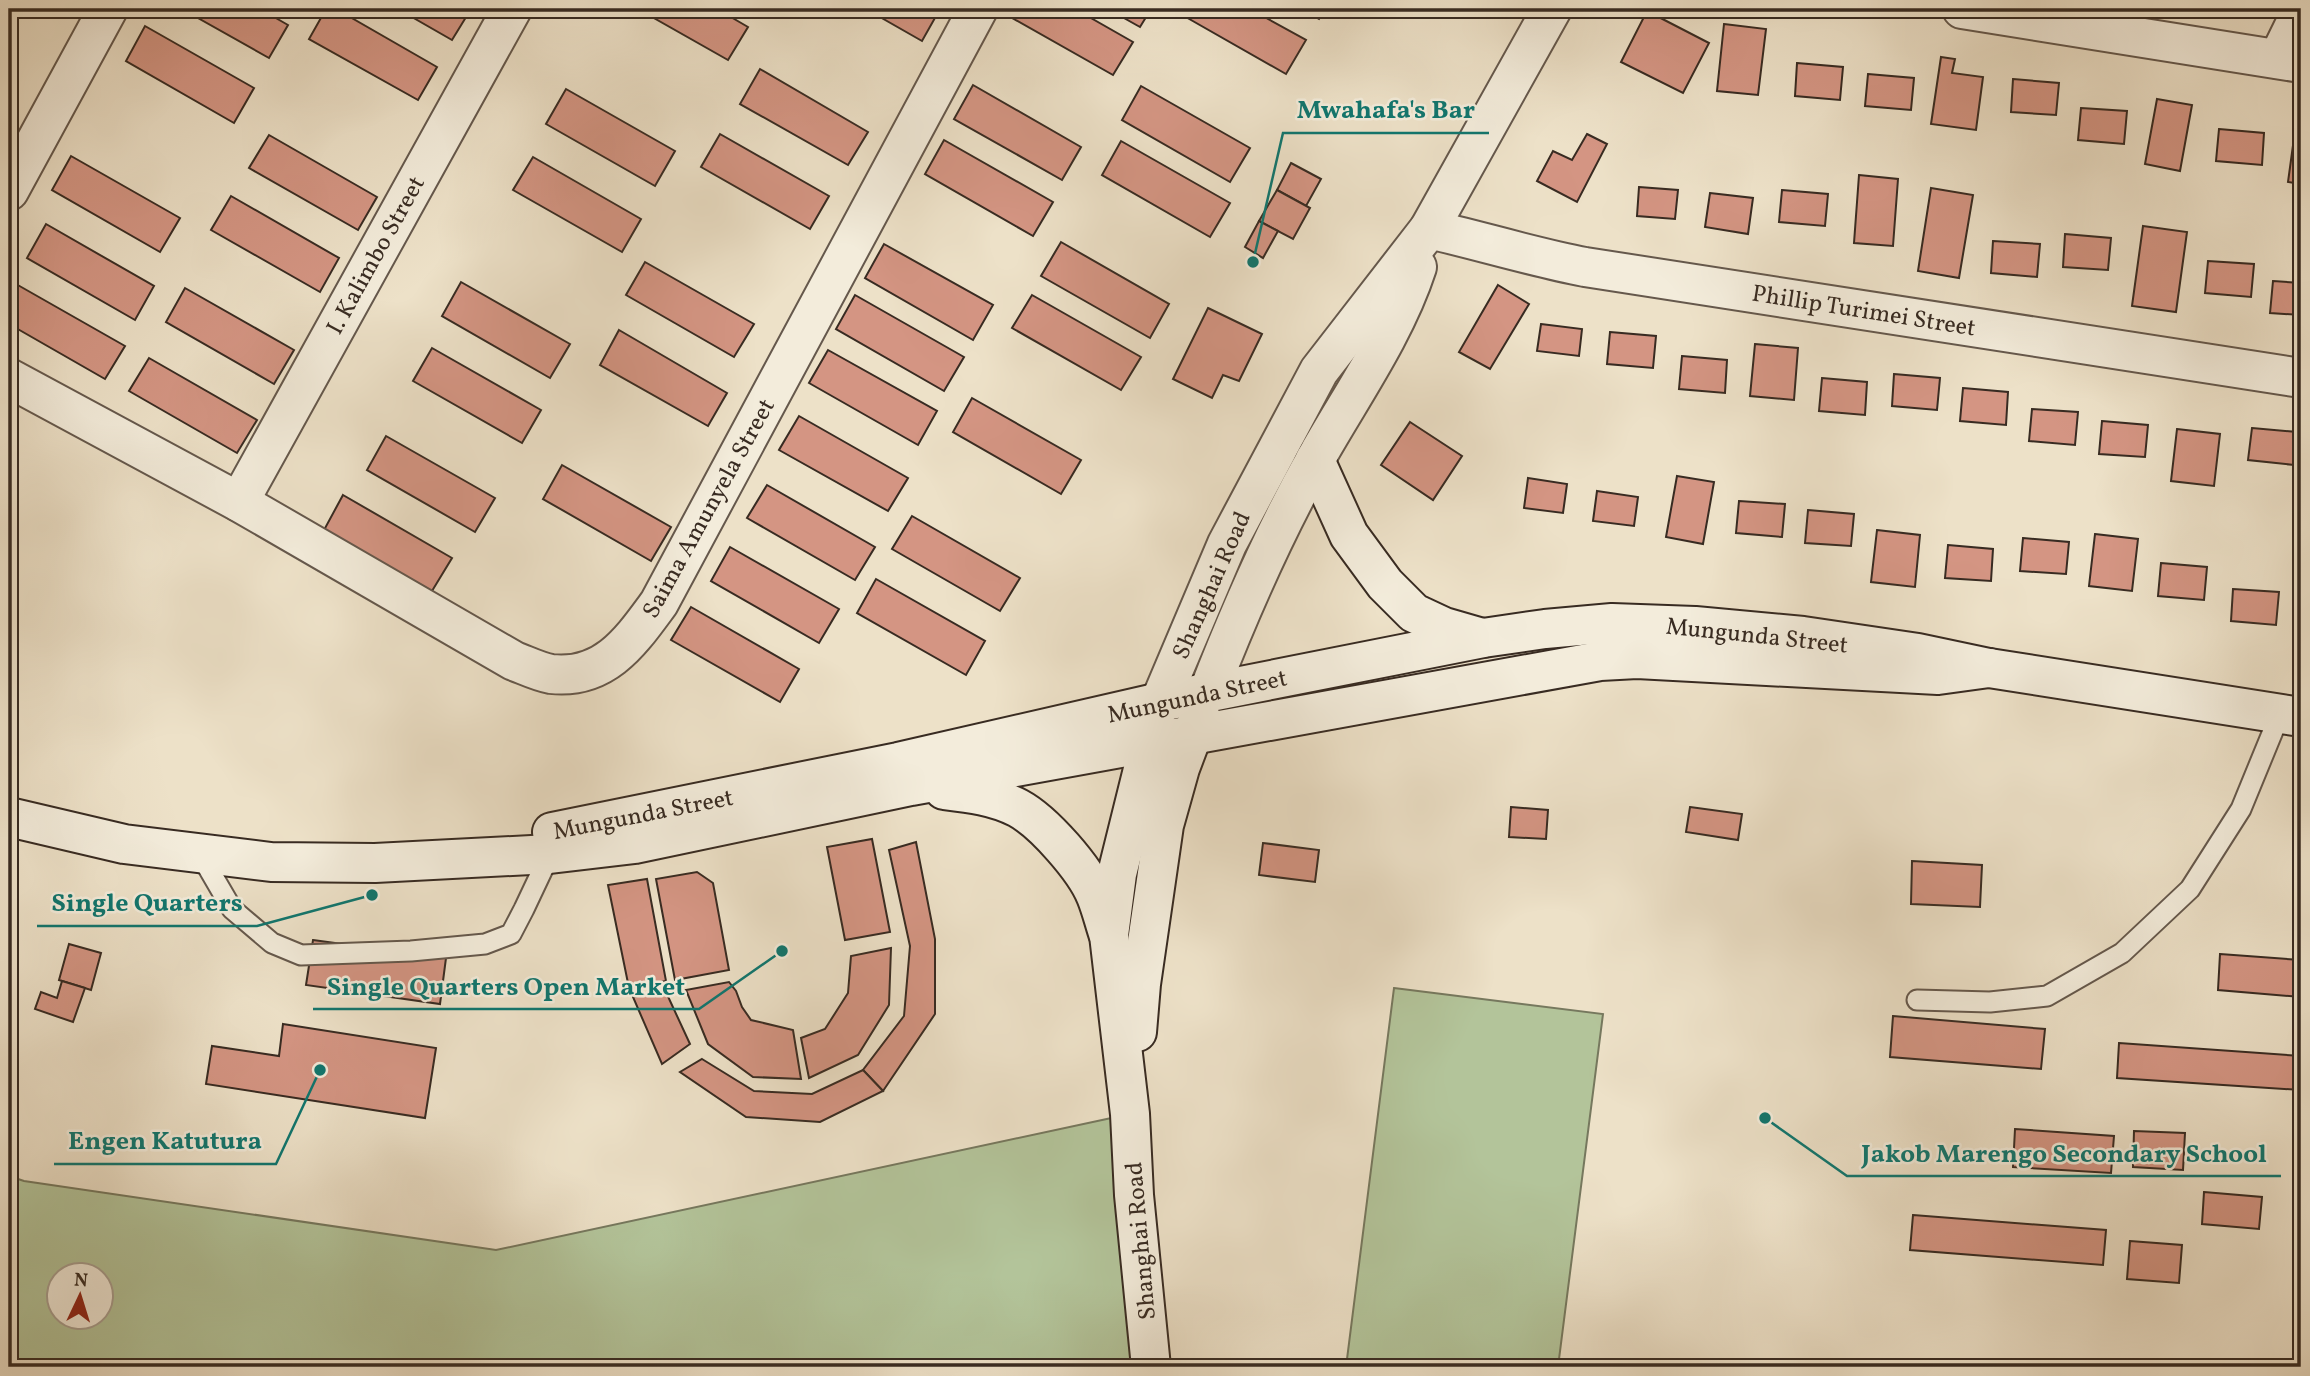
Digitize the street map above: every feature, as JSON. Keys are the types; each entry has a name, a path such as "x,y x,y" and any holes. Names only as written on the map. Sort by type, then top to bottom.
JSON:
{"street":[{"path":"9,191 108,9"},
{"name":"I. Kalimbo Street","path":"239,502 512,9"},
{"name":"Saima Amunyela Street","path":"9,378 239,502 514,661 549,674 575,673 601,667 638,632 659,603 978,9"},
{"name":"Shanghai Road","path":"1152,1367 1134,1195 1130,1114 1109,935 1117,874 1160,702 1227,544 1319,371 1429,229 1552,9"},
{"path":"1962,9 2290,61 2301,12"},
{"name":"Shanghai Road","path":"1130,1114 1140,984 1159,852 1180,768 1238,614 1281,524 1384,340 1412,284 1429,229"},
{"name":"Phillip Turimei Street","path":"1429,229 1585,267 2301,378"},
{"path":"1315,460 1349,535 1385,584 1415,613 1444,627 1483,638"},
{"name":"Mungunda Street","path":"413,862 591,823 898,762 1160,702 1483,638 1612,623 1695,626 1803,636 2291,716"},
{"name":"Mungunda Street","path":"9,817 124,844 285,862 413,862 550,854 635,844 911,786 1600,661 1637,659 1938,675 1989,668"},
{"path":"911,786 981,794 1018,808 1050,833 1072,858 1096,894 1109,935"}],"lane":[{"path":"1917,1000 1990,1002 2047,996 2122,953 2190,890 2241,809 2291,716"},
{"path":"200,854 232,909 272,943 301,955 411,951 485,944 511,934 550,854"}],"green space":[{"path":"1394,988 1603,1014 1558,1367 1346,1367"},
{"path":"1130,1114 1151,1367 9,1367 9,1176 24,1181 496,1250"}],"building":[{"path":"182,9 260,9 288,25 269,58"},
{"path":"326,9 336,9 437,67 418,100 309,39"},
{"path":"398,9 471,9 452,40"},
{"path":"638,9 717,9 748,27 728,60"},
{"path":"866,9 940,9 922,41"},
{"path":"1008,9 1075,9 1133,42 1113,75 1005,14"},
{"path":"1108,9 1151,9 1140,27"},
{"path":"1179,9 1250,9 1306,40 1286,74 1177,12"},
{"path":"1301,9 1325,9 1319,19"},
{"path":"1647,11 1709,43 1683,93 1621,62"},
{"path":"1724,24 1766,29 1758,95 1717,91"},
{"path":"145,26 254,88 234,123 126,61"},
{"path":"1941,57 1955,59 1952,73 1983,77 1976,130 1931,124"},
{"path":"1797,63 1843,67 1840,100 1795,96"},
{"path":"760,69 868,132 848,165 740,104"},
{"path":"1868,74 1914,78 1911,110 1865,106"},
{"path":"2013,79 2059,83 2056,115 2011,112"},
{"path":"973,85 1081,147 1062,180 954,119"},
{"path":"1141,86 1250,148 1230,182 1122,120"},
{"path":"566,89 675,151 655,186 546,124"},
{"path":"2157,99 2192,105 2180,171 2145,164"},
{"path":"2081,108 2127,111 2124,144 2078,140"},
{"path":"2297,116 2301,117 2301,184 2288,182"},
{"path":"2219,129 2264,133 2262,165 2216,161"},
{"path":"720,134 829,196 810,229 701,167"},
{"path":"1587,134 1607,144 1577,202 1537,181 1553,151 1572,160"},
{"path":"269,135 377,197 358,230 249,168"},
{"path":"944,140 1053,202 1033,236 925,174"},
{"path":"1121,141 1230,203 1210,237 1102,175"},
{"path":"71,156 180,218 160,252 52,190"},
{"path":"533,157 641,219 622,252 513,190"},
{"path":"1291,163 1321,179 1306,206 1277,190"},
{"path":"1859,175 1898,179 1893,246 1854,243"},
{"path":"1639,187 1678,190 1675,219 1637,216"},
{"path":"1931,188 1973,195 1959,278 1918,271"},
{"path":"1277,190 1310,208 1293,239 1259,221"},
{"path":"1782,190 1828,194 1825,226 1779,222"},
{"path":"1710,193 1753,198 1748,234 1705,227"},
{"path":"231,196 339,258 320,292 211,230"},
{"path":"1259,221 1278,231 1263,258 1245,247"},
{"path":"46,224 154,286 135,320 27,258"},
{"path":"2143,226 2187,232 2176,312 2132,306"},
{"path":"2065,234 2111,238 2108,270 2063,267"},
{"path":"1993,241 2040,244 2037,277 1991,273"},
{"path":"1061,242 1169,304 1150,338 1041,276"},
{"path":"884,244 993,305 973,340 865,278"},
{"path":"2208,261 2254,264 2251,297 2205,293"},
{"path":"645,262 754,324 734,357 626,295"},
{"path":"2273,281 2301,283 2301,315 2270,313"},
{"path":"461,282 570,344 550,378 442,316"},
{"path":"16,284 125,346 105,379 9,324 9,297"},
{"path":"1498,285 1529,304 1490,369 1459,352"},
{"path":"185,288 294,350 274,384 166,322"},
{"path":"855,295 964,357 944,391 836,329"},
{"path":"1032,295 1141,357 1121,390 1012,328"},
{"path":"1208,308 1262,334 1239,381 1223,375 1212,398 1173,379"},
{"path":"1541,324 1582,329 1579,356 1537,351"},
{"path":"619,330 727,393 708,426 600,365"},
{"path":"1610,332 1656,336 1653,368 1607,364"},
{"path":"1755,344 1798,348 1794,400 1750,396"},
{"path":"432,348 541,410 522,443 413,381"},
{"path":"828,350 937,411 918,445 809,383"},
{"path":"1682,356 1727,360 1725,393 1679,389"},
{"path":"149,358 257,420 237,453 129,391"},
{"path":"1894,374 1940,378 1937,410 1892,406"},
{"path":"1822,378 1867,382 1865,415 1819,411"},
{"path":"1963,388 2008,392 2006,425 1960,421"},
{"path":"972,398 1081,460 1061,494 953,432"},
{"path":"2032,409 2078,412 2075,445 2029,441"},
{"path":"799,416 908,478 888,511 779,450"},
{"path":"2102,421 2148,425 2145,457 2099,454"},
{"path":"1410,422 1462,456 1433,500 1381,465"},
{"path":"2252,428 2297,432 2294,465 2248,460"},
{"path":"2177,429 2220,434 2214,486 2171,481"},
{"path":"386,436 495,498 475,532 367,470"},
{"path":"562,465 671,527 651,561 543,499"},
{"path":"1677,476 1714,482 1703,544 1666,537"},
{"path":"1528,478 1567,484 1563,513 1524,508"},
{"path":"767,485 875,547 855,580 747,518"},
{"path":"1597,491 1638,497 1634,526 1593,521"},
{"path":"343,495 452,558 432,591 324,530"},
{"path":"1739,501 1785,504 1782,537 1736,533"},
{"path":"1808,510 1854,514 1851,546 1805,543"},
{"path":"912,516 1020,578 1000,611 892,549"},
{"path":"1877,530 1920,535 1915,587 1871,582"},
{"path":"2095,534 2138,539 2132,591 2089,586"},
{"path":"2023,538 2069,542 2066,574 2020,571"},
{"path":"1948,545 1993,549 1991,581 1945,578"},
{"path":"730,547 839,609 819,643 711,581"},
{"path":"2161,563 2207,567 2204,600 2158,596"},
{"path":"876,579 985,641 966,675 857,613"},
{"path":"2233,589 2279,592 2276,625 2231,621"},
{"path":"691,607 799,669 780,702 671,640"},
{"path":"1511,807 1548,810 1546,839 1509,837"},
{"path":"1690,807 1742,814 1738,840 1686,832"},
{"path":"872,839 890,932 845,940 827,847"},
{"path":"916,842 935,939 935,1014 883,1091 863,1070 904,1016 910,946 889,850"},
{"path":"1263,843 1319,850 1315,882 1259,875"},
{"path":"1912,861 1982,865 1980,907 1911,904"},
{"path":"697,872 713,883 729,970 675,980 656,879"},
{"path":"647,879 666,981 629,988 608,885"},
{"path":"313,940 446,958 440,1004 306,985"},
{"path":"69,944 101,953 91,990 59,980"},
{"path":"891,948 889,1005 858,1055 809,1078 801,1038 825,1029 848,993 851,956"},
{"path":"2220,954 2301,960 2301,997 2218,990"},
{"path":"62,981 85,988 73,1022 35,1009 41,992 57,998"},
{"path":"729,982 751,1020 793,1030 801,1079 753,1077 708,1044 686,990"},
{"path":"665,990 690,1044 662,1064 633,997"},
{"path":"1893,1016 2045,1029 2041,1069 1890,1057"},
{"path":"283,1024 436,1048 425,1118 206,1084 212,1046 279,1056"},
{"path":"2119,1043 2301,1056 2301,1090 2117,1078"},
{"path":"702,1059 754,1091 812,1094 863,1070 883,1091 820,1122 746,1117 680,1072"},
{"path":"2015,1129 2114,1136 2111,1173 2013,1167"},
{"path":"2134,1131 2185,1133 2183,1170 2133,1167"},
{"path":"2204,1192 2262,1197 2259,1229 2202,1224"},
{"path":"1913,1215 2106,1230 2103,1265 1910,1250"},
{"path":"2130,1241 2182,1245 2179,1283 2127,1279"}],"place":[{"name":"Mwahafa's Bar","path":"1253,262"},
{"name":"Single Quarters","path":"372,895"},
{"name":"Single Quarters Open Market","path":"782,951"},
{"name":"Engen Katutura","path":"320,1070"},
{"name":"Jakob Marengo Secondary School","path":"1765,1118"}]}
